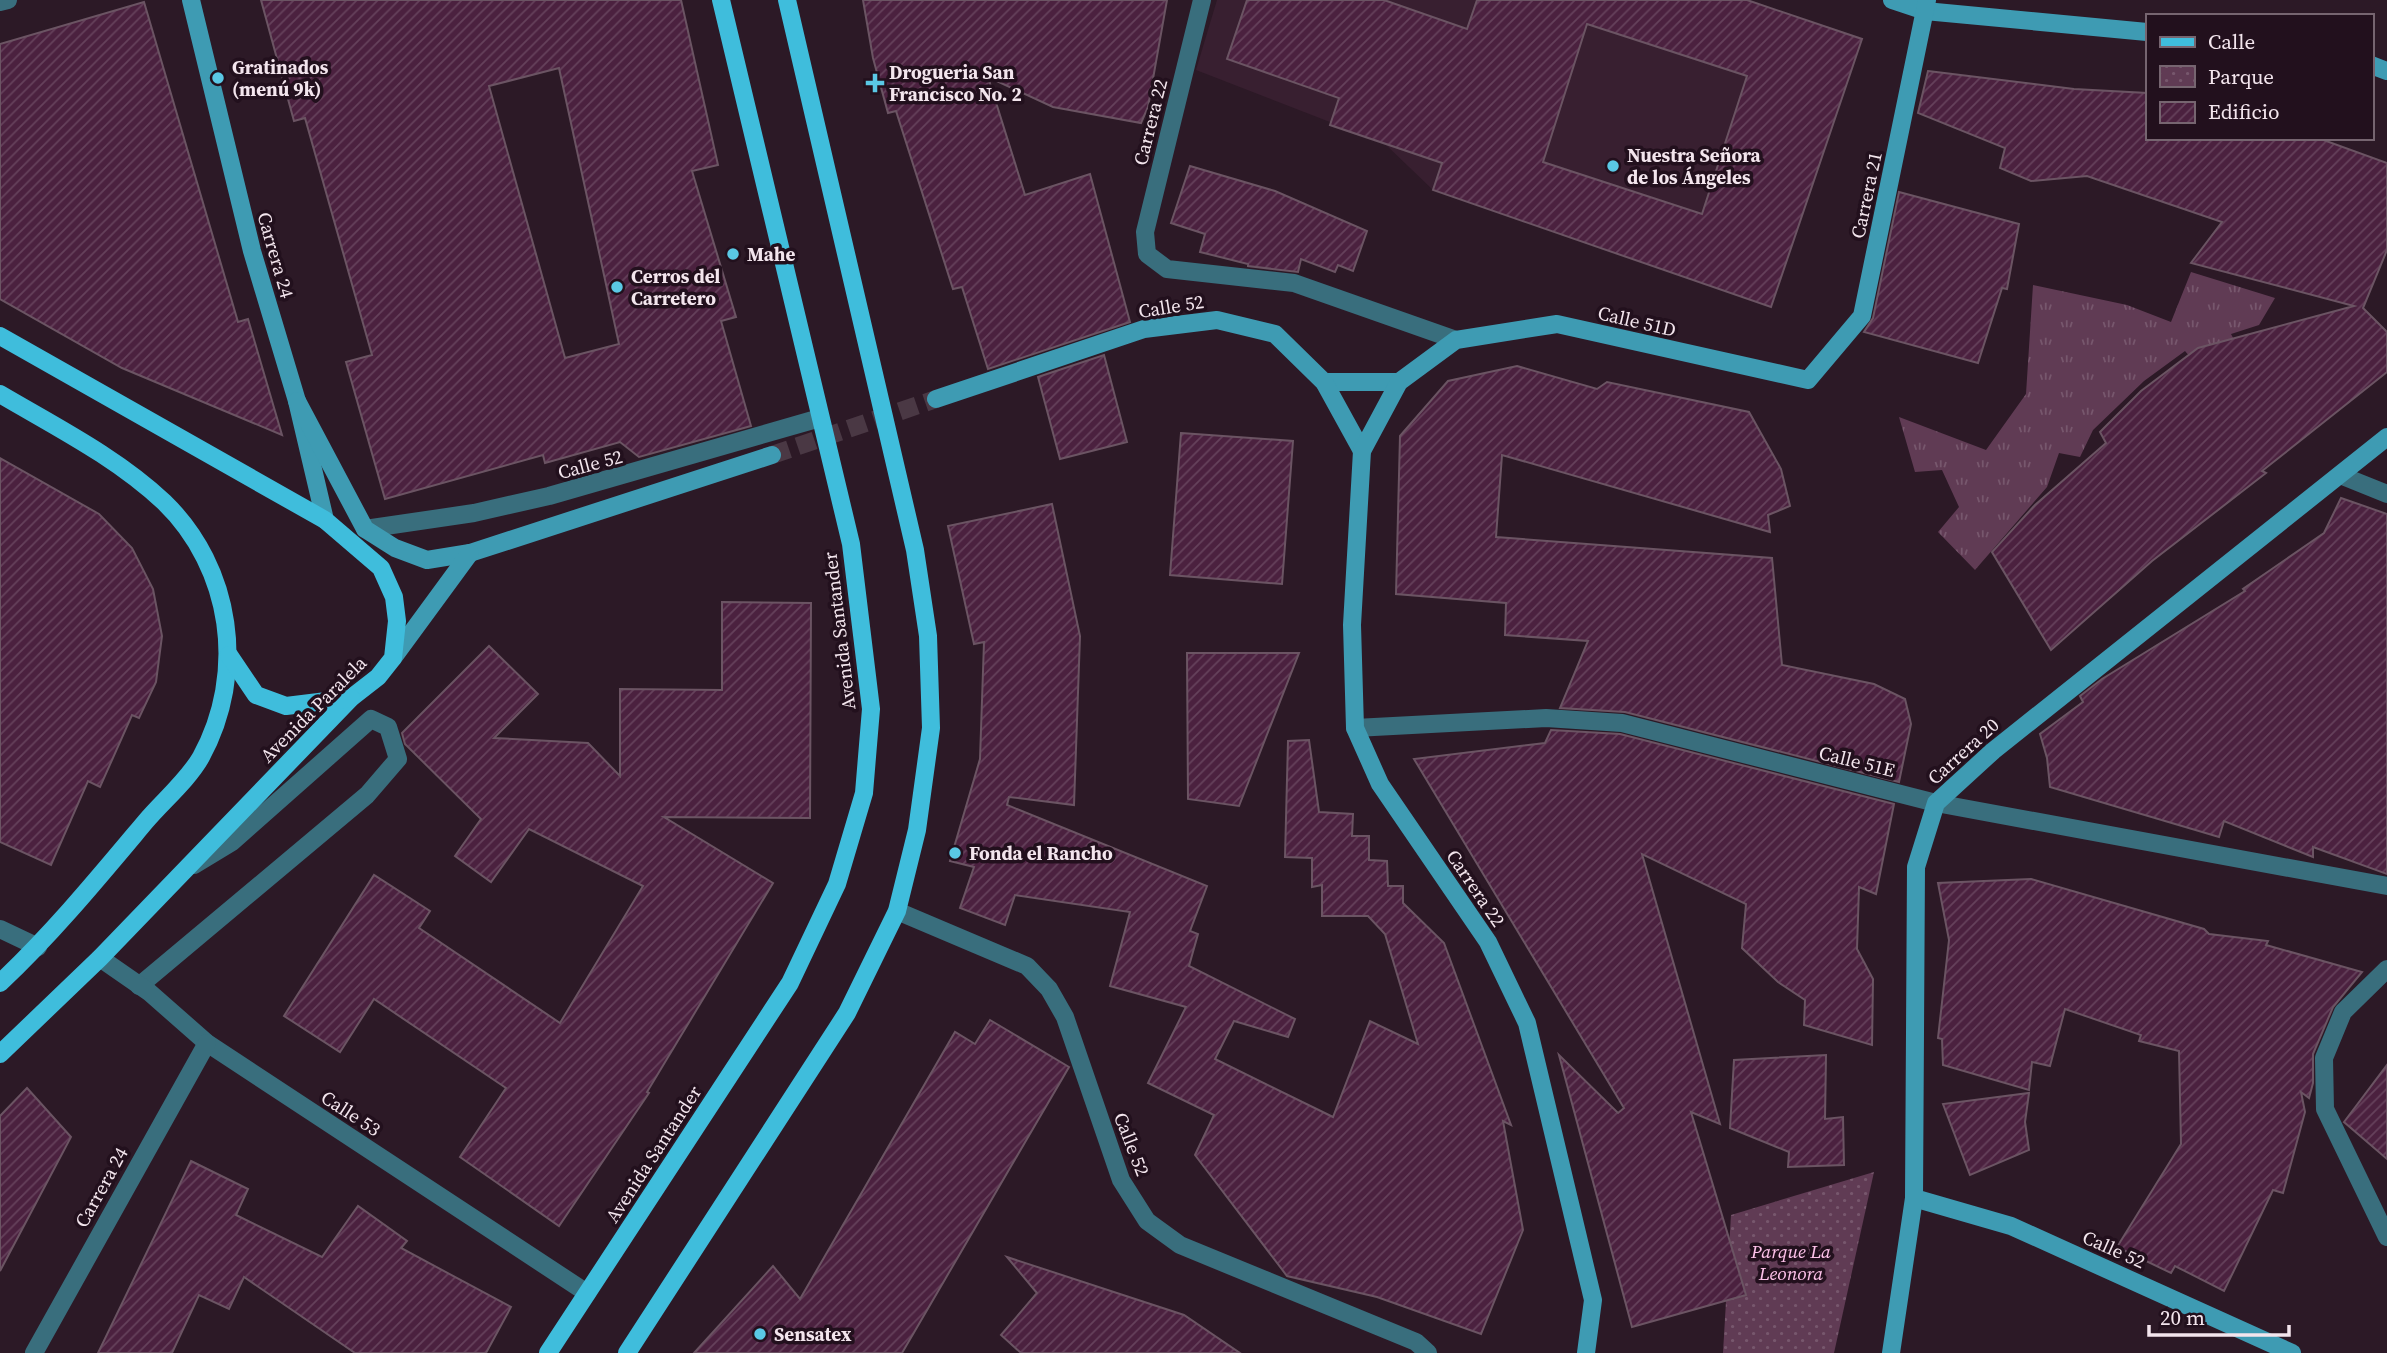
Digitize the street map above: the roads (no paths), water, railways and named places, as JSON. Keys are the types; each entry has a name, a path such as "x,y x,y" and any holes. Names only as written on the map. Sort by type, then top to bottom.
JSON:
{"main road":[{"name":"Carrera 24","path":"191,0 252,251 297,401 325,520"},
{"name":"Avenida Santander","path":"548,1353 790,984 837,884 864,793 871,709 862,619 850,544 721,0"},
{"path":"627,1353 847,1013 897,911 916,830 931,728 928,636 915,550 787,0"},
{"path":"1892,0 2146,32"},
{"name":"Carrera 21","path":"1808,380 1862,316 1926,5"},
{"name":"Calle 52","path":"936,399 1144,329 1217,320 1275,334 1324,382 1362,451"},
{"name":"Calle 51D","path":"1362,451 1399,382 1456,340 1557,324 1808,380"},
{"name":"Avenida Paralela","path":"0,336 325,520 381,568 394,597 397,621 393,658 378,677 351,698 100,958 0,1054"},
{"path":"1324,382 1399,382"},
{"path":"0,394 118,464 165,504 207,558 226,610 229,655 218,711 201,758 38,947 0,983"},
{"path":"297,401 365,529 395,548 427,560 470,553 772,455"},
{"name":"Carrera 20","path":"1891,1353 1914,1198 1916,867 1936,803 1993,751 2387,438"},
{"name":"Carrera 22","path":"1362,451 1352,625 1355,728 1380,784 1488,942 1527,1023 1593,1300 1586,1353"},
{"path":"393,658 470,553"},
{"path":"229,655 256,695 286,706 351,698"},
{"name":"Calle 52","path":"1914,1198 2011,1226 2292,1353"}],"street":[{"path":"0,2 8,0"},
{"name":"Carrera 22","path":"1147,254 1145,232 1202,0"},
{"name":"Calle 51D","path":"1147,254 1167,269 1294,283 1456,340"},
{"name":"Calle 52","path":"365,529 474,513 549,496 820,418"},
{"path":"2340,475 2387,494"},
{"name":"Calle 51E","path":"1355,728 1546,718 1622,723 1936,803 2387,886"},
{"path":"139,986 367,795 398,759 388,727 371,719 232,842 182,873"},
{"name":"Calle 52","path":"897,911 1027,966 1049,989 1065,1017 1121,1180 1147,1221 1180,1245 1416,1342 1427,1353"},
{"path":"0,929 38,947"},
{"name":"Calle 53","path":"100,958 139,986 206,1043 587,1293"},
{"path":"2387,969 2343,1012 2324,1058 2325,1109 2387,1237"},
{"name":"Carrera 24","path":"34,1353 206,1043"}],"tunnel":[{"path":"772,455 936,399"}],"place":[{"name":"Gratinados (menú 9k)","path":"218,78"},
{"name":"Drogueria San Francisco No. 2","path":"875,83"},
{"name":"Nuestra Señora de los Ángeles","path":"1613,166"},
{"name":"Mahe","path":"733,254"},
{"name":"Cerros del Carretero","path":"617,287"},
{"name":"Fonda el Rancho","path":"955,853"},
{"name":"Sensatex","path":"760,1334"}],"park label":[{"name":"Parque La Leonora","path":"1791,1262"}]}
